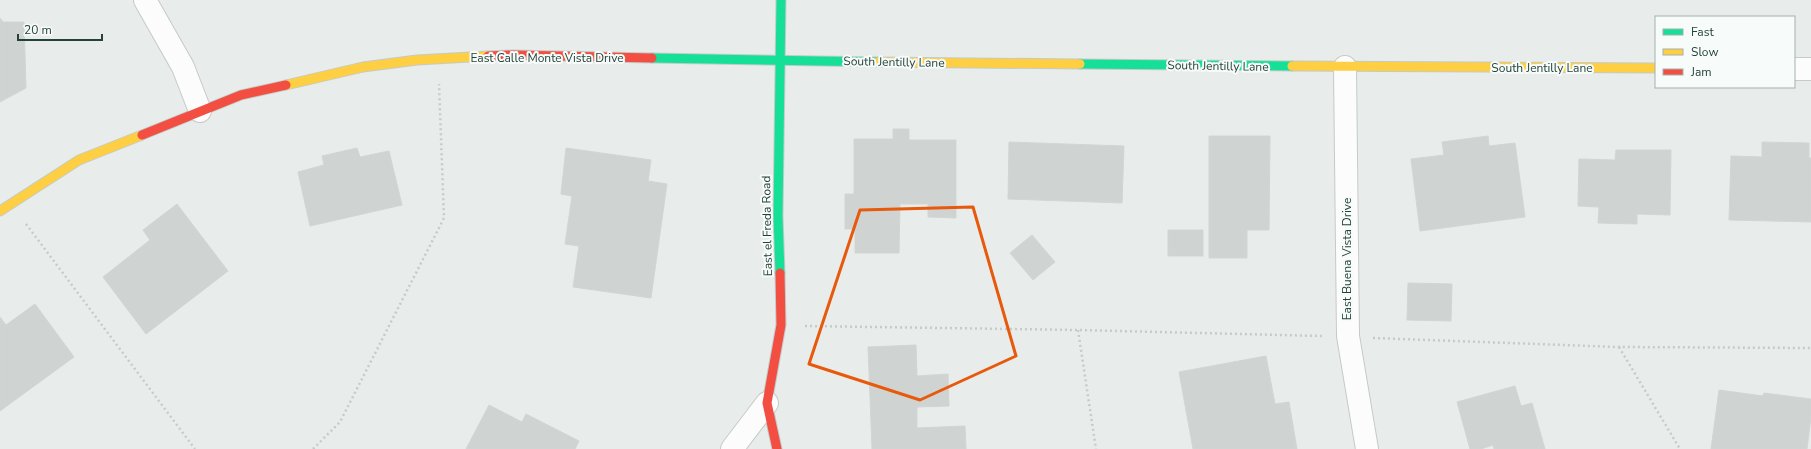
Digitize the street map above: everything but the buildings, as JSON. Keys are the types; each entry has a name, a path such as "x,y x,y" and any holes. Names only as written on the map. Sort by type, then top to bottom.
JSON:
{"street":[{"path":"146,0 183,67 200,111"},
{"name":"East el Freda Road","path":"777,449 767,403 781,325 778,216 781,0"},
{"name":"East Calle Monte Vista Drive","path":"0,211 79,160 200,111 241,95 362,67 417,60 512,55 780,61"},
{"name":"South Jentilly Lane","path":"780,61 1345,67 1655,68"},
{"name":"East Buena Vista Drive","path":"1345,67 1348,336 1367,449"},
{"path":"1795,69 1811,69"},
{"path":"732,449 767,403"}],"path":[{"path":"313,449 340,422 444,218 438,59"},
{"path":"11,204 195,449"},
{"path":"781,325 1348,336 1618,347 1811,348"},
{"path":"1078,330 1096,449"},
{"path":"1618,347 1680,449"}],"highlighted area":[{"path":"973,207 1016,356 920,400 809,364 860,210"}],"traffic: fast":[{"path":"780,273 778,216 781,0"},
{"path":"652,58 878,62"},
{"path":"1080,64 1292,66"}],"traffic: slow":[{"path":"286,85 363,67 417,60 488,56"},
{"path":"878,62 1080,64"},
{"path":"1292,66 1655,68"},
{"path":"0,211 79,160 142,135"}],"traffic: jam":[{"path":"488,56 513,55 652,58"},
{"path":"142,135 241,95 286,85"},
{"path":"777,449 767,403 781,325 780,273"}]}
